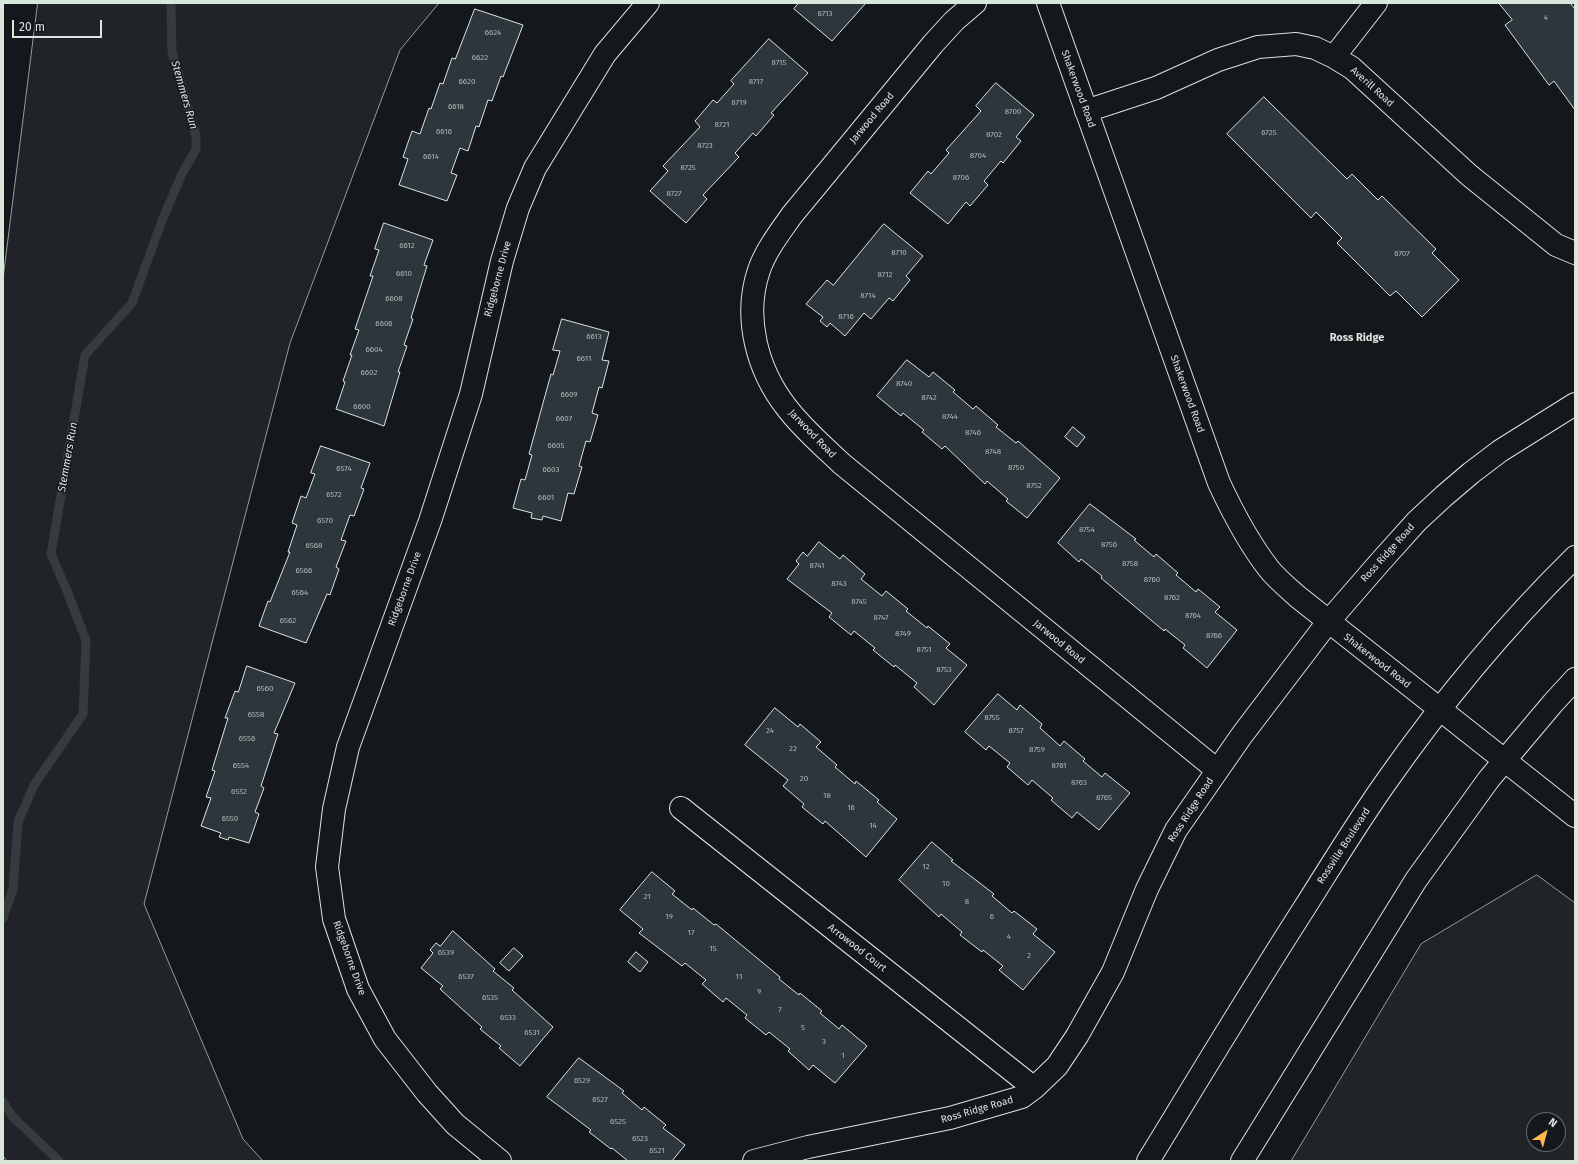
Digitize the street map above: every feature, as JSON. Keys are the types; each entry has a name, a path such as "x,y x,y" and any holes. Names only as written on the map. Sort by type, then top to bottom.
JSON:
{"street":[{"name":"Ridgeborne Drive","path":"500,1161 455,1124 426,1093 384,1039 358,989 334,919 327,867 334,809 348,747 430,521 471,394 502,261 518,208 536,168 601,60 648,3"},
{"name":"Jarwood Road","path":"975,3 954,21 933,44 792,215 772,244 759,270 753,297 752,325 759,356 770,381 786,408 813,437 842,464 1218,770"},
{"name":"Shakerwood Road","path":"1048,3 1219,483 1250,543 1270,570 1298,597 1575,816"},
{"path":"1334,57 1376,3"},
{"name":"Averill Road","path":"1086,111 1156,88 1218,60 1258,47 1296,44 1315,48 1352,68 1469,175 1519,217 1556,245 1575,253"},
{"name":"Ross Ridge Road","path":"754,1161 808,1146 950,1118 1022,1097 1034,1088 1057,1066 1077,1036 1114,972 1147,889 1176,830 1242,735 1328,622 1381,560 1417,521 1444,496 1500,451 1575,404"},
{"name":"Rossville Boulevard","path":"1148,1161 1278,950 1385,783 1439,710 1516,618 1575,557"},
{"path":"1242,1161 1416,880 1504,761 1575,679"},
{"name":"Arrowood Court","path":"681,808 1034,1088"}],"shaded area":[{"path":"38,3 439,3 400,50 290,343 144,904 243,1139 263,1161 7,1161 3,1156 3,279"},
{"path":"1537,875 1575,903 1575,1161 1291,1161 1421,944"}],"building":[{"path":"799,3 866,3 832,41 794,9"},
{"path":"1499,3 1570,3 1575,9 1575,110 1554,81 1549,85 1505,25 1512,20"},
{"path":"475,9 523,25 492,101 488,100 479,127 476,126 468,151 460,148 451,173 457,175 447,201 399,185 408,159 403,157 412,131 420,134 440,83 443,84 452,58 455,59"},
{"path":"769,39 808,73 771,113 774,115 756,136 753,133 735,153 739,157 703,195 707,199 686,223 650,191 668,171 663,166 700,127 695,121 713,100 717,103 734,84 731,81"},
{"path":"996,83 1034,115 1016,137 1021,141 1003,163 1001,161 984,181 988,185 970,206 966,202 948,224 910,193 928,171 931,174 949,153 946,150 981,111 976,106"},
{"path":"1264,97 1347,179 1352,174 1378,200 1382,196 1436,249 1432,253 1459,280 1422,317 1396,291 1390,296 1337,243 1342,238 1316,212 1311,218 1227,134"},
{"path":"384,223 433,240 424,265 427,266 411,318 413,319 404,345 407,346 398,372 400,372 384,426 336,409 345,382 343,381 352,355 350,355 359,330 355,329 373,276 370,276 379,250 375,249"},
{"path":"884,224 923,256 906,276 910,280 893,301 889,298 871,319 864,313 845,336 830,323 827,327 820,321 823,317 806,304 827,280 833,285"},
{"path":"562,319 609,332 602,360 609,361 602,388 599,387 592,413 598,415 590,442 586,441 579,466 582,467 574,494 568,493 561,521 543,516 542,520 531,518 532,513 513,508 521,479 525,480 532,455 529,454 551,374 553,375 560,351 553,350"},
{"path":"907,360 929,377 933,372 955,390 953,392 973,409 976,406 998,425 996,427 1016,443 1018,441 1060,478 1027,518 1006,501 1008,499 987,481 985,484 945,446 942,449 922,432 924,430 903,413 901,416 877,396"},
{"path":"1073,427 1085,437 1077,447 1065,437"},
{"path":"321,446 370,463 361,488 364,489 354,516 350,515 341,540 346,541 336,567 339,569 330,595 327,594 306,643 259,626 268,601 270,602 290,552 288,552 297,525 292,523 301,496 306,498 315,474 311,473"},
{"path":"1090,504 1136,539 1134,540 1154,557 1156,554 1178,573 1176,575 1196,592 1198,589 1220,607 1215,612 1237,630 1207,668 1183,648 1185,645 1165,629 1164,631 1101,578 1102,576 1081,559 1079,562 1058,543"},
{"path":"819,542 840,559 843,555 865,574 861,579 882,596 886,591 908,609 906,611 927,628 928,626 950,644 946,648 967,665 934,705 914,687 917,683 895,665 894,667 873,650 875,648 854,631 851,635 829,617 832,613 787,579 799,564 796,561 803,552 807,556"},
{"path":"247,666 295,683 274,733 278,734 261,786 264,788 255,812 259,814 249,843 229,837 228,840 219,837 221,833 201,826 211,798 206,797 215,771 212,770 228,718 225,718 235,691 238,692"},
{"path":"998,694 1017,710 1020,705 1042,724 1040,728 1060,746 1064,741 1085,759 1083,761 1102,777 1105,773 1130,793 1099,830 1077,812 1072,818 1051,800 1053,798 1032,780 1028,785 1007,767 1010,763 989,746 986,750 965,732"},
{"path":"775,708 798,727 800,724 821,742 816,747 837,765 835,767 855,784 856,781 879,800 877,802 897,819 866,857 825,821 823,824 802,807 804,804 783,786 788,780 745,745"},
{"path":"932,842 953,860 951,861 994,894 992,896 1012,913 1014,911 1037,929 1033,934 1055,952 1023,990 999,970 1003,966 983,950 982,952 960,935 962,932 941,914 939,917 899,880"},
{"path":"652,872 675,891 672,894 692,910 693,908 714,925 716,924 780,977 779,979 799,995 800,993 822,1011 820,1013 839,1029 842,1025 867,1046 835,1083 813,1065 809,1070 788,1051 790,1049 769,1032 766,1035 745,1018 747,1015 726,998 723,1002 702,984 706,980 685,963 682,966 639,933 643,929 620,910"},
{"path":"453,931 495,969 493,971 514,988 512,990 553,1027 520,1066 499,1048 501,1046 480,1029 482,1027 440,989 443,986 421,968 433,953 430,950 436,943 440,946"},
{"path":"514,948 523,956 509,971 500,963"},
{"path":"636,952 648,962 640,972 628,962"},
{"path":"579,1058 624,1091 622,1093 642,1110 644,1107 666,1125 663,1128 685,1145 672,1161 628,1161 589,1132 591,1130 547,1097"}],"waterway":[{"name":"Stemmers Run","path":"3,918 13,889 18,822 34,785 83,714 86,640 51,554 85,355 132,303 163,218 182,174 196,149 196,136 172,52 171,3"},
{"name":"Stemmers Run","path":"3,1102 13,1117 59,1161"}],"district":[{"name":"Ross Ridge","path":"1357,338"}]}
